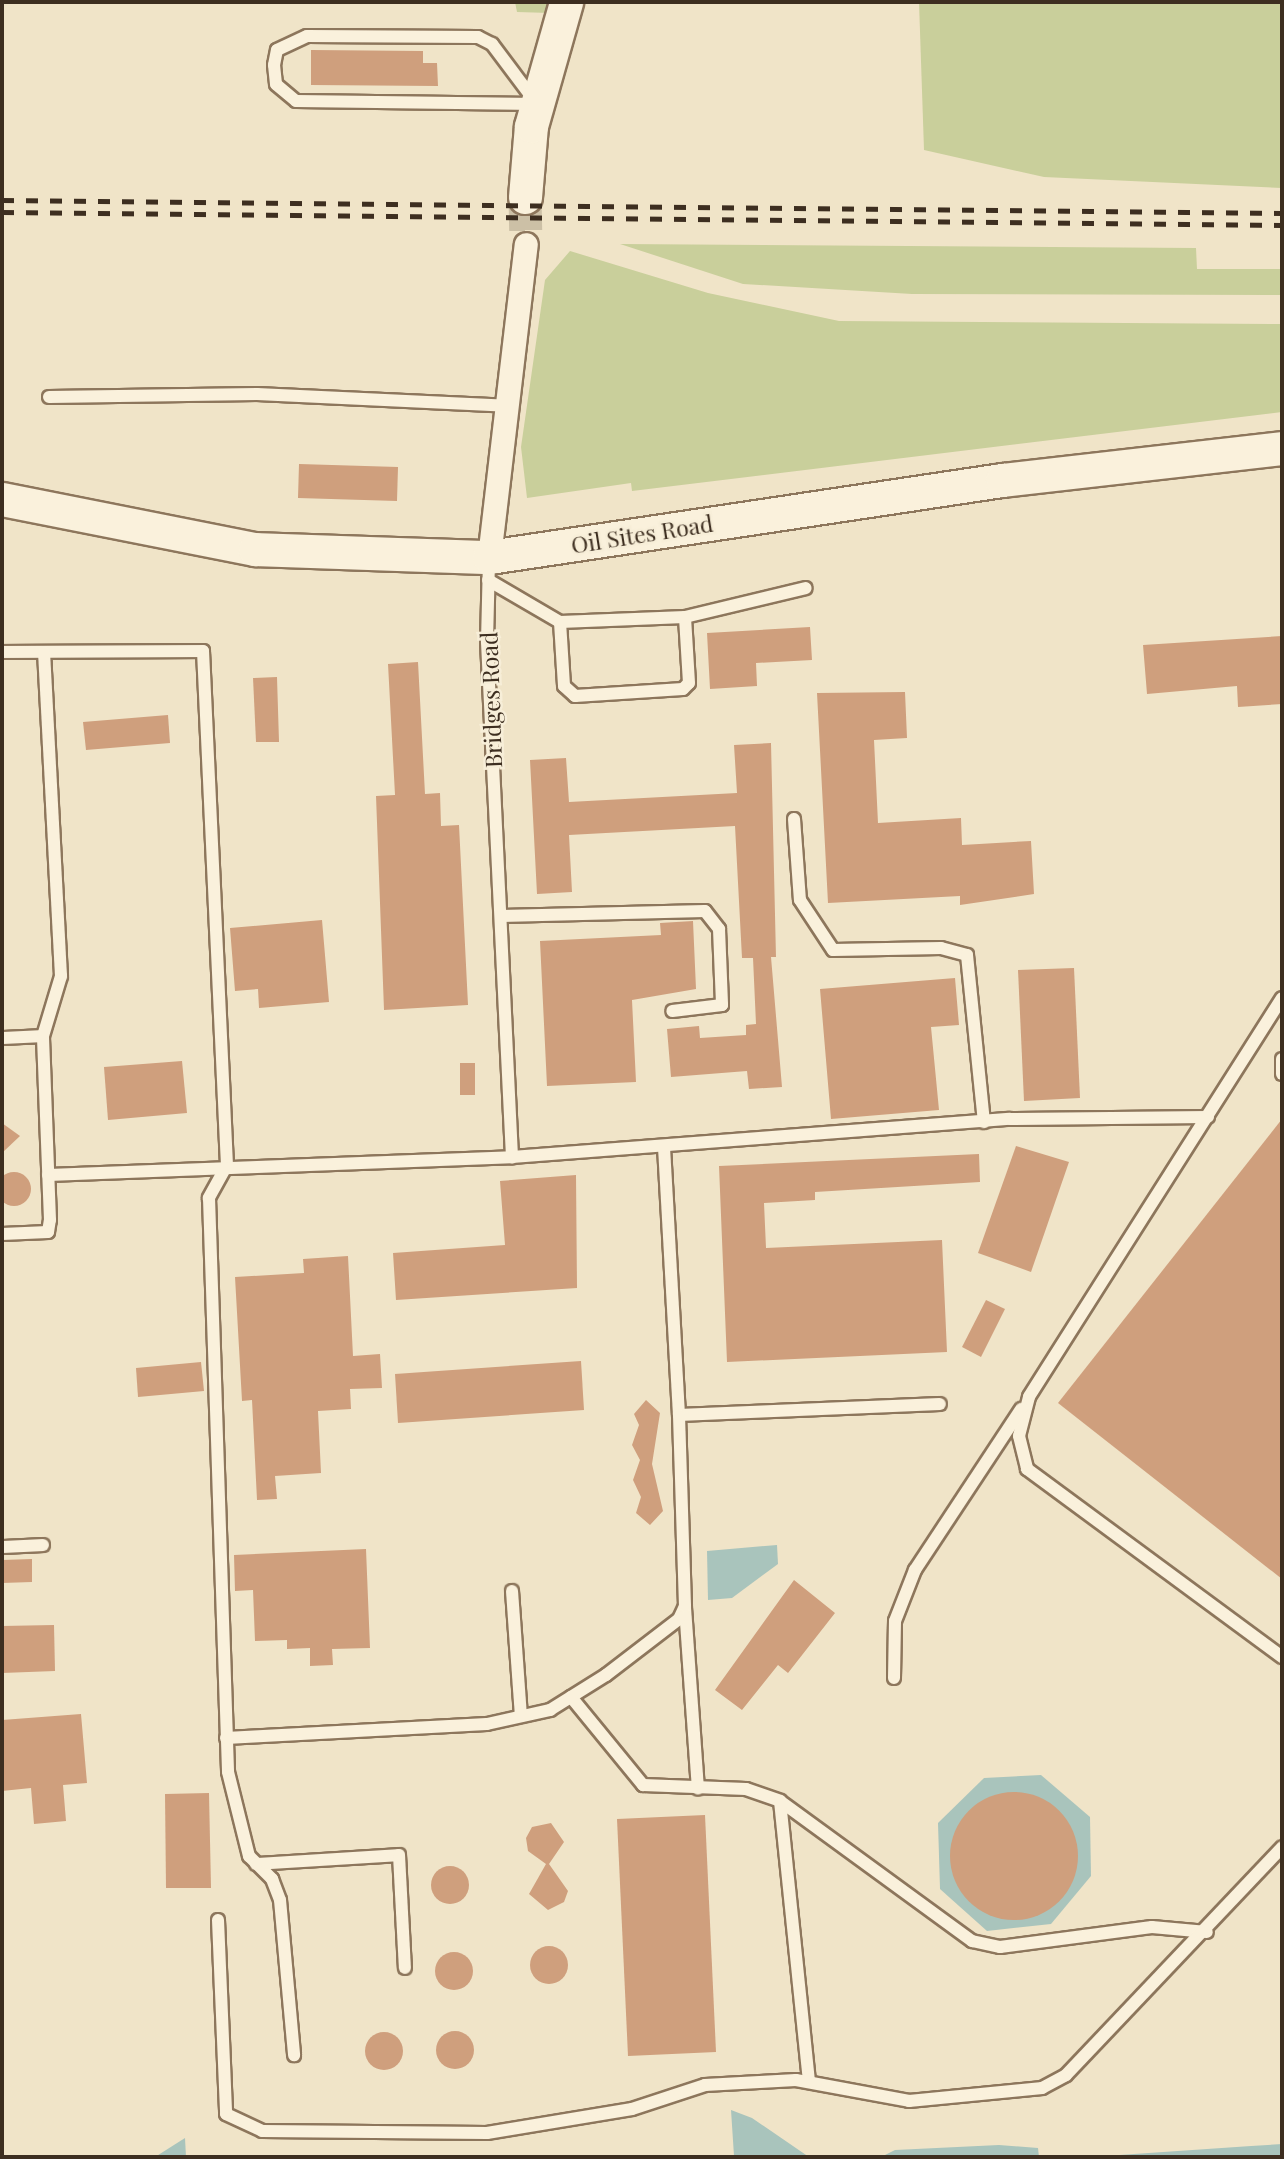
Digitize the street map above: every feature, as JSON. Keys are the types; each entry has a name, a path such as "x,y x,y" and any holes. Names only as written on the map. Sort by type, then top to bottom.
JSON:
{"street":[{"path":"525,197 537,104 566,2"},
{"name":"Bridges Road","path":"489,569 526,244"},
{"name":"Oil Sites Road","path":"2,499 255,549 489,569 1002,480 1282,448"}],"lane":[{"path":"307,36 478,37 492,44 537,104 296,101 276,84 274,65 277,50 307,36"},
{"path":"50,397 257,394 507,406"},
{"path":"489,569 560,622 685,617 769,602 806,588"},
{"name":"Bridges Road","path":"489,569 500,916 512,1157"},
{"path":"560,622 564,686 575,696 683,689 689,682 685,617"},
{"path":"2,652 203,651 227,1165 209,1198 226,1738 236,1819 256,1864 280,1899 294,2055"},
{"path":"2,1234 48,1232 43,1036 61,976 44,652"},
{"path":"794,819 800,900 833,950 941,948 967,955 984,1122"},
{"path":"500,916 705,911 719,929 722,1005 672,1011"},
{"path":"894,1678 895,1621 915,1570 1029,1397 1282,998"},
{"path":"2,1038 43,1036"},
{"path":"1282,1059 1282,1074"},
{"path":"48,1175 227,1165 512,1157 984,1122 1208,1116"},
{"path":"664,1147 679,1415 685,1605 698,1789"},
{"path":"1029,1397 1019,1436 1027,1469 1282,1657"},
{"path":"679,1415 940,1404"},
{"path":"2,1547 43,1545"},
{"path":"512,1591 521,1716"},
{"path":"226,1738 407,1732 521,1716 571,1697 679,1619 685,1605"},
{"path":"571,1697 643,1785 746,1789 780,1801 972,1941 1000,1947 1152,1927 1207,1932"},
{"path":"780,1801 809,2082"},
{"path":"218,1920 226,2114 262,2131 487,2133 632,2109 705,2085 809,2082 909,2101 1042,2088 1066,2075 1207,1932 1282,1847"},
{"path":"256,1864 399,1855 405,1968"}],"green space":[{"path":"515,2 550,2 550,13 517,12"},
{"path":"919,2 1282,2 1282,188 1044,177 924,150"},
{"path":"620,244 1196,248 1197,269 1282,269 1282,295 912,294 743,284"},
{"path":"570,251 708,293 839,321 1282,324 1282,412 632,491 631,483 527,498 521,447 545,280"}],"water":[{"path":"777,1545 778,1564 732,1598 708,1600 707,1551"},
{"path":"1041,1775 1090,1817 1091,1876 1051,1924 987,1931 940,1889 938,1823 984,1778"},
{"path":"731,2110 752,2118 809,2157 724,2157 734,2156"},
{"path":"185,2138 186,2157 155,2157"},
{"path":"1282,2144 1282,2157 1090,2157 1251,2146"},
{"path":"999,2145 1038,2148 1039,2157 881,2157 895,2150"}],"building":[{"path":"311,50 423,51 423,63 437,63 438,86 311,85"},
{"path":"299,464 398,467 397,501 298,498"},
{"path":"810,627 812,660 756,663 757,686 710,689 707,633"},
{"path":"1282,636 1282,704 1238,707 1237,686 1147,694 1143,645"},
{"path":"418,662 425,794 440,793 441,826 459,825 468,1005 384,1010 376,796 395,795 388,664"},
{"path":"277,677 279,742 256,742 253,678"},
{"path":"905,692 907,738 874,740 878,823 961,818 962,845 1031,841 1034,894 960,905 960,896 828,903 817,693"},
{"path":"168,715 170,743 86,750 83,722"},
{"path":"771,743 776,957 771,957 782,1087 749,1089 747,1071 671,1077 667,1029 699,1026 700,1038 746,1035 746,1025 756,1024 753,958 742,958 735,826 569,835 572,892 537,894 530,760 566,758 569,802 737,793 734,745"},
{"path":"322,920 329,1002 259,1008 258,989 235,991 230,928"},
{"path":"693,921 696,989 632,1000 636,1082 547,1086 540,941 661,935 660,923"},
{"path":"1074,968 1080,1098 1024,1101 1018,970"},
{"path":"955,978 959,1025 931,1027 939,1110 831,1119 820,989"},
{"path":"182,1061 187,1113 108,1120 104,1067"},
{"path":"460,1063 475,1063 475,1095 460,1095"},
{"path":"1282,1119 1282,1579 1058,1403"},
{"path":"2,1123 20,1136 2,1153"},
{"path":"1016,1146 1069,1162 1031,1272 978,1253"},
{"path":"979,1154 980,1182 815,1192 815,1200 764,1203 766,1248 942,1240 947,1352 727,1362 719,1166"},
{"path":"14,1172 26,1177 31,1189 26,1201 14,1206 2,1201 -3,1189 2,1177"},
{"path":"576,1175 577,1288 396,1300 393,1253 505,1245 500,1181"},
{"path":"348,1256 353,1356 380,1354 382,1388 350,1389 351,1409 318,1411 321,1473 275,1476 277,1499 257,1500 252,1400 242,1401 235,1277 304,1273 303,1259"},
{"path":"986,1300 1005,1309 981,1357 962,1347"},
{"path":"581,1361 584,1410 398,1423 395,1374"},
{"path":"201,1362 204,1391 138,1397 136,1368"},
{"path":"646,1400 660,1413 652,1464 663,1511 650,1525 636,1513 641,1497 633,1480 640,1460 632,1445 639,1425 634,1414"},
{"path":"366,1549 370,1648 332,1649 333,1665 310,1666 310,1648 287,1649 287,1640 255,1641 253,1590 235,1591 234,1555"},
{"path":"32,1559 32,1582 2,1583 2,1560"},
{"path":"794,1580 835,1613 788,1673 778,1665 742,1710 715,1690"},
{"path":"54,1625 55,1671 2,1673 2,1626"},
{"path":"81,1714 87,1783 63,1785 66,1821 34,1824 31,1788 2,1791 2,1720"},
{"path":"1014,1792 1039,1797 1059,1811 1073,1831 1078,1856 1073,1881 1059,1901 1039,1915 1014,1920 989,1915 969,1901 955,1881 950,1856 955,1831 969,1811 989,1797"},
{"path":"209,1793 211,1888 166,1888 165,1794"},
{"path":"705,1815 716,2052 628,2056 617,1819"},
{"path":"551,1823 564,1842 549,1864 568,1891 564,1902 548,1910 529,1894 546,1864 528,1851 526,1838 532,1827"},
{"path":"450,1866 464,1871 469,1885 464,1899 450,1904 436,1899 431,1885 436,1871"},
{"path":"549,1946 563,1951 568,1965 563,1979 549,1984 535,1979 530,1965 535,1951"},
{"path":"454,1952 468,1957 473,1971 468,1985 454,1990 440,1985 435,1971 440,1957"},
{"path":"455,2031 469,2036 474,2050 469,2064 455,2069 441,2064 436,2050 441,2036"},
{"path":"384,2032 398,2037 403,2051 398,2065 384,2070 370,2065 365,2051 370,2037"}],"tunnel":[{"path":"525,197 526,244"}],"railway":[{"path":"2,200 1282,213"},
{"path":"2,212 1282,225"}]}
